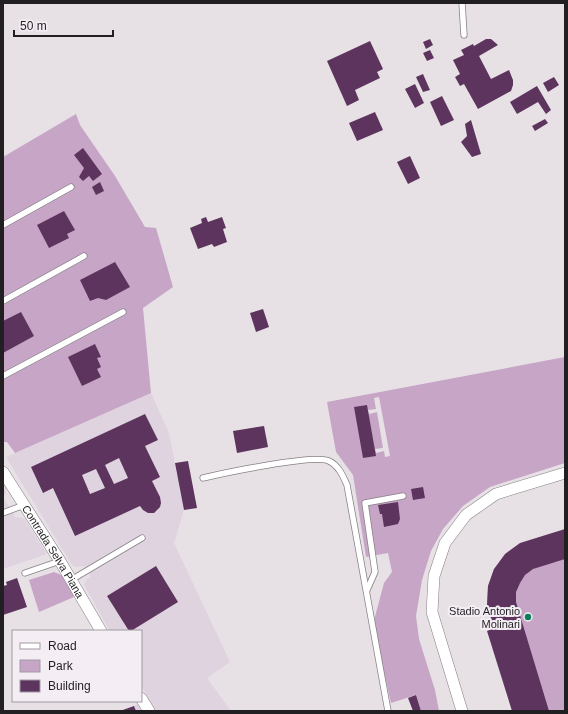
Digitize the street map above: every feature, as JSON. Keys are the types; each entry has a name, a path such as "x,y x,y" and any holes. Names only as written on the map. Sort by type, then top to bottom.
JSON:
{"street":[{"name":"Contrada Selva Piana","path":"3,472 60,561 100,630"},
{"path":"462,711 432,612 434,576 445,543 466,516 496,494 565,473"},
{"path":"142,700 149,711"}],"lane":[{"path":"462,3 464,35"},
{"path":"3,226 71,187"},
{"path":"3,301 84,256"},
{"path":"3,376 123,312"},
{"path":"203,478 264,466 314,459 328,461 340,470 347,485 388,711"},
{"path":"367,590 375,572 365,502 403,496"},
{"path":"3,513 24,504"},
{"path":"71,580 142,538"},
{"path":"25,573 60,561"}],"shaded area":[{"path":"151,393 169,433 184,510 174,543 230,662 207,678 231,711 120,711 134,706 148,698 142,687 142,630 109,630 84,585 87,579 91,577 84,566 76,567 72,565 6,457"},
{"path":"3,481 7,486 4,498 15,517 24,518 47,554 3,569"}],"green space":[{"path":"76,114 80,125 115,176 145,227 156,228 173,287 143,308 151,393 15,453 7,442 3,442 3,157"},
{"path":"565,357 565,463 490,487 463,506 443,529 431,551 422,580 416,616 419,639 435,690 439,711 421,711 416,695 391,703 373,624 384,583 392,572 388,553 366,557 353,475 336,452 327,402","holes":["379,397 390,456 385,457 384,451 376,453 375,449 383,448 377,412 369,414 368,410 376,409 374,398"]},
{"name":"Stadio Antonio Molinari","path":"565,529 565,711 519,711 487,605 488,586 494,569"},
{"path":"54,572 66,578 74,597 39,612 29,580"}],"building":[{"path":"430,39 433,45 426,49 423,42"},
{"path":"486,39 491,39 498,45 479,56 491,79 509,70 513,80 513,85 511,91 478,109 464,84 460,86 455,77 460,74 453,60 464,55 461,50 473,44 474,46"},
{"path":"370,41 383,69 377,72 380,78 355,90 359,100 347,106 327,61"},
{"path":"430,50 434,58 427,61 423,53"},
{"path":"423,74 430,90 423,92 416,77"},
{"path":"554,77 559,85 548,92 543,83"},
{"path":"415,84 424,103 415,108 405,89"},
{"path":"537,86 551,110 546,114 538,102 517,114 510,102"},
{"path":"442,96 454,120 441,126 430,102"},
{"path":"375,112 383,130 357,141 349,123"},
{"path":"545,119 548,123 535,131 532,126"},
{"path":"471,120 481,154 472,157 461,142 467,136 465,124"},
{"path":"83,148 102,174 93,181 89,176 83,181 79,177 84,168 74,155"},
{"path":"410,156 420,178 408,184 397,162"},
{"path":"100,182 104,191 96,195 92,187"},
{"path":"64,211 75,230 67,234 69,238 49,248 37,225"},
{"path":"206,217 208,222 222,217 226,228 223,229 227,242 214,247 212,244 198,249 190,228 202,223 201,219"},
{"path":"115,262 130,287 106,300 98,298 90,301 80,280"},
{"path":"263,309 269,327 256,332 250,313"},
{"path":"21,312 34,336 3,353 3,321"},
{"path":"95,344 101,357 97,358 101,367 97,369 101,377 82,386 68,357"},
{"path":"367,405 376,456 363,458 354,407"},
{"path":"145,414 158,440 145,446 160,477 152,481 160,497 160,507 154,513 148,513 140,506 75,536 53,488 43,493 31,467","holes":["119,458 128,478 114,484 105,465","96,469 105,488 90,494 82,475"]},
{"path":"264,426 268,447 237,453 233,431"},
{"path":"188,461 197,508 184,510 175,463"},
{"path":"423,487 425,498 413,500 411,489"},
{"path":"398,502 400,519 398,524 384,527 382,514 380,514 378,505"},
{"path":"565,529 565,559 533,569 525,575 516,592 516,602 549,711 512,711 487,631 494,628 487,605 488,586 494,569 505,554 520,543"},
{"path":"156,566 178,602 133,630 128,630 107,596"},
{"path":"17,578 27,607 3,615 3,586 7,585 6,582"},
{"path":"416,695 421,711 413,711 408,698"},
{"path":"134,706 136,711 120,711"}],"place":[{"name":"Stadio Antonio Molinari","path":"528,617"}]}
